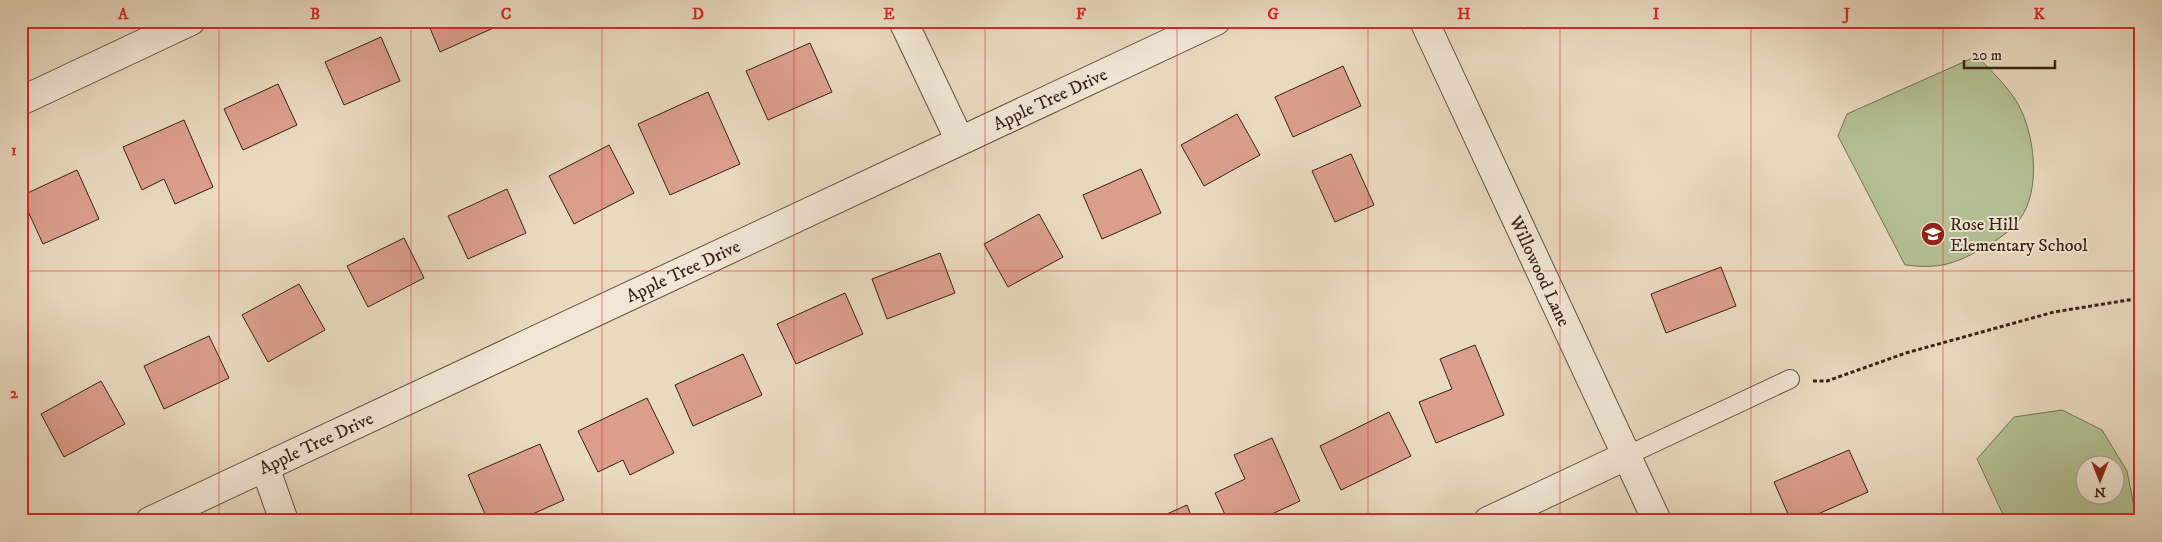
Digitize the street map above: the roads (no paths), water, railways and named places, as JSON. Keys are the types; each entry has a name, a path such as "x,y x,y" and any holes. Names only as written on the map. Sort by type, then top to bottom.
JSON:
{"street":[{"path":"21,101 191,21"},
{"path":"902,21 960,141"},
{"name":"Apple Tree Drive","path":"150,521 1216,21"},
{"name":"Willowood Lane","path":"1424,21 1657,521"},
{"path":"1488,521 1626,456"},
{"path":"265,467 284,521"}],"lane":[{"path":"1626,456 1790,380"}],"place":[{"name":"Rose Hill Elementary School","path":"1933,234"}]}
